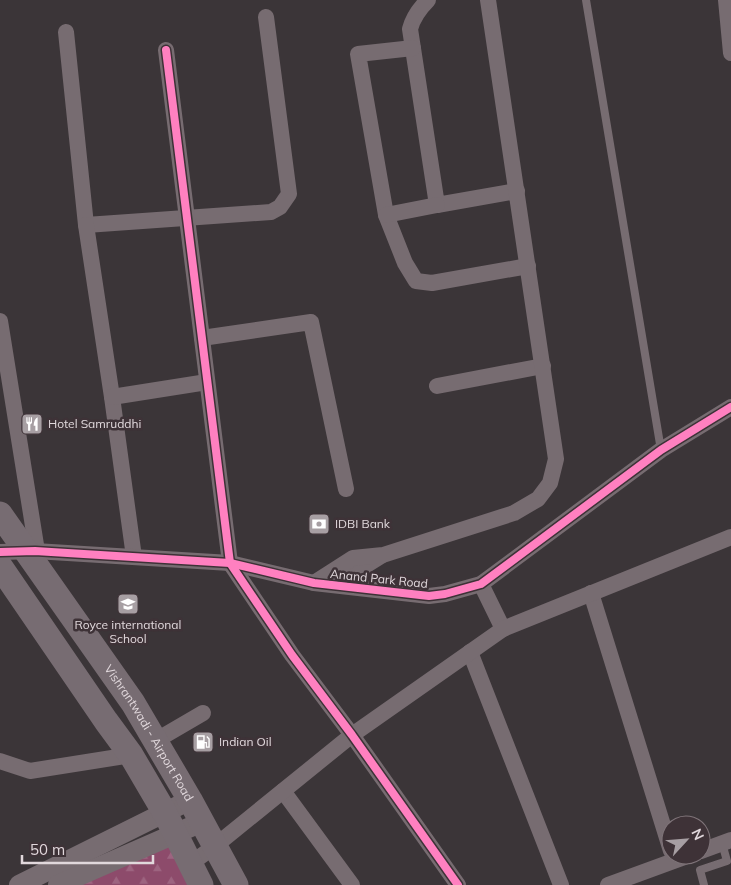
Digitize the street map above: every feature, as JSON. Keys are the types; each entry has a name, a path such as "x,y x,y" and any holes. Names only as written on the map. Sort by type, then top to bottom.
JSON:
{"main road":[{"name":"Vishrantwadi - Airport Road","path":"0,514 31,551 133,702 190,800 236,885"},
{"name":"Vishrantwadi - Airport Road","path":"0,566 106,721 132,755 196,874"}],"street":[{"path":"314,583 353,558 383,555 514,513 538,498 550,483 556,459 488,0"},
{"path":"726,0 731,54"},
{"path":"419,3 410,29 437,205"},
{"path":"86,225 271,212 280,207 289,194 266,17"},
{"path":"66,32 86,225 134,557"},
{"path":"413,48 358,54 386,215 405,263 416,281 432,283 528,266"},
{"path":"166,50 230,563 292,655 458,885"},
{"path":"386,215 516,191"},
{"path":"0,320 7,409 31,551"},
{"path":"202,338 311,322 346,489"},
{"path":"438,386 542,366"},
{"path":"112,397 207,382"},
{"name":"Anand Park Road","path":"0,552 31,551 230,563 314,583 429,596 445,594 480,584 661,450 731,407"},
{"path":"196,874 215,846 283,791 352,736 503,629 731,537"},
{"path":"480,584 503,629"},
{"path":"591,593 661,820"},
{"path":"470,652 561,885"},
{"path":"155,741 203,713"},
{"path":"0,761 30,771 132,755"},
{"path":"283,791 352,885"},
{"path":"58,885 126,854 170,824 190,800"},
{"path":"19,885 170,824 202,822"},
{"path":"711,847 726,842"},
{"path":"610,885 661,861"}],"lane":[{"path":"586,0 661,450"},
{"path":"704,885 700,870 727,861 726,842"}],"green space":[{"path":"166,840 197,885 63,885"}],"cycle path":[{"path":"166,50 230,563 292,655 352,735 458,885"},
{"path":"0,552 35,551 230,563 314,583 429,596 445,594 481,584 661,450 731,407"}],"place":[{"name":"Hotel Samruddhi","path":"32,424"},
{"name":"IDBI Bank","path":"319,524"},
{"name":"Royce international School","path":"128,604"},
{"name":"Indian Oil","path":"203,742"}]}
